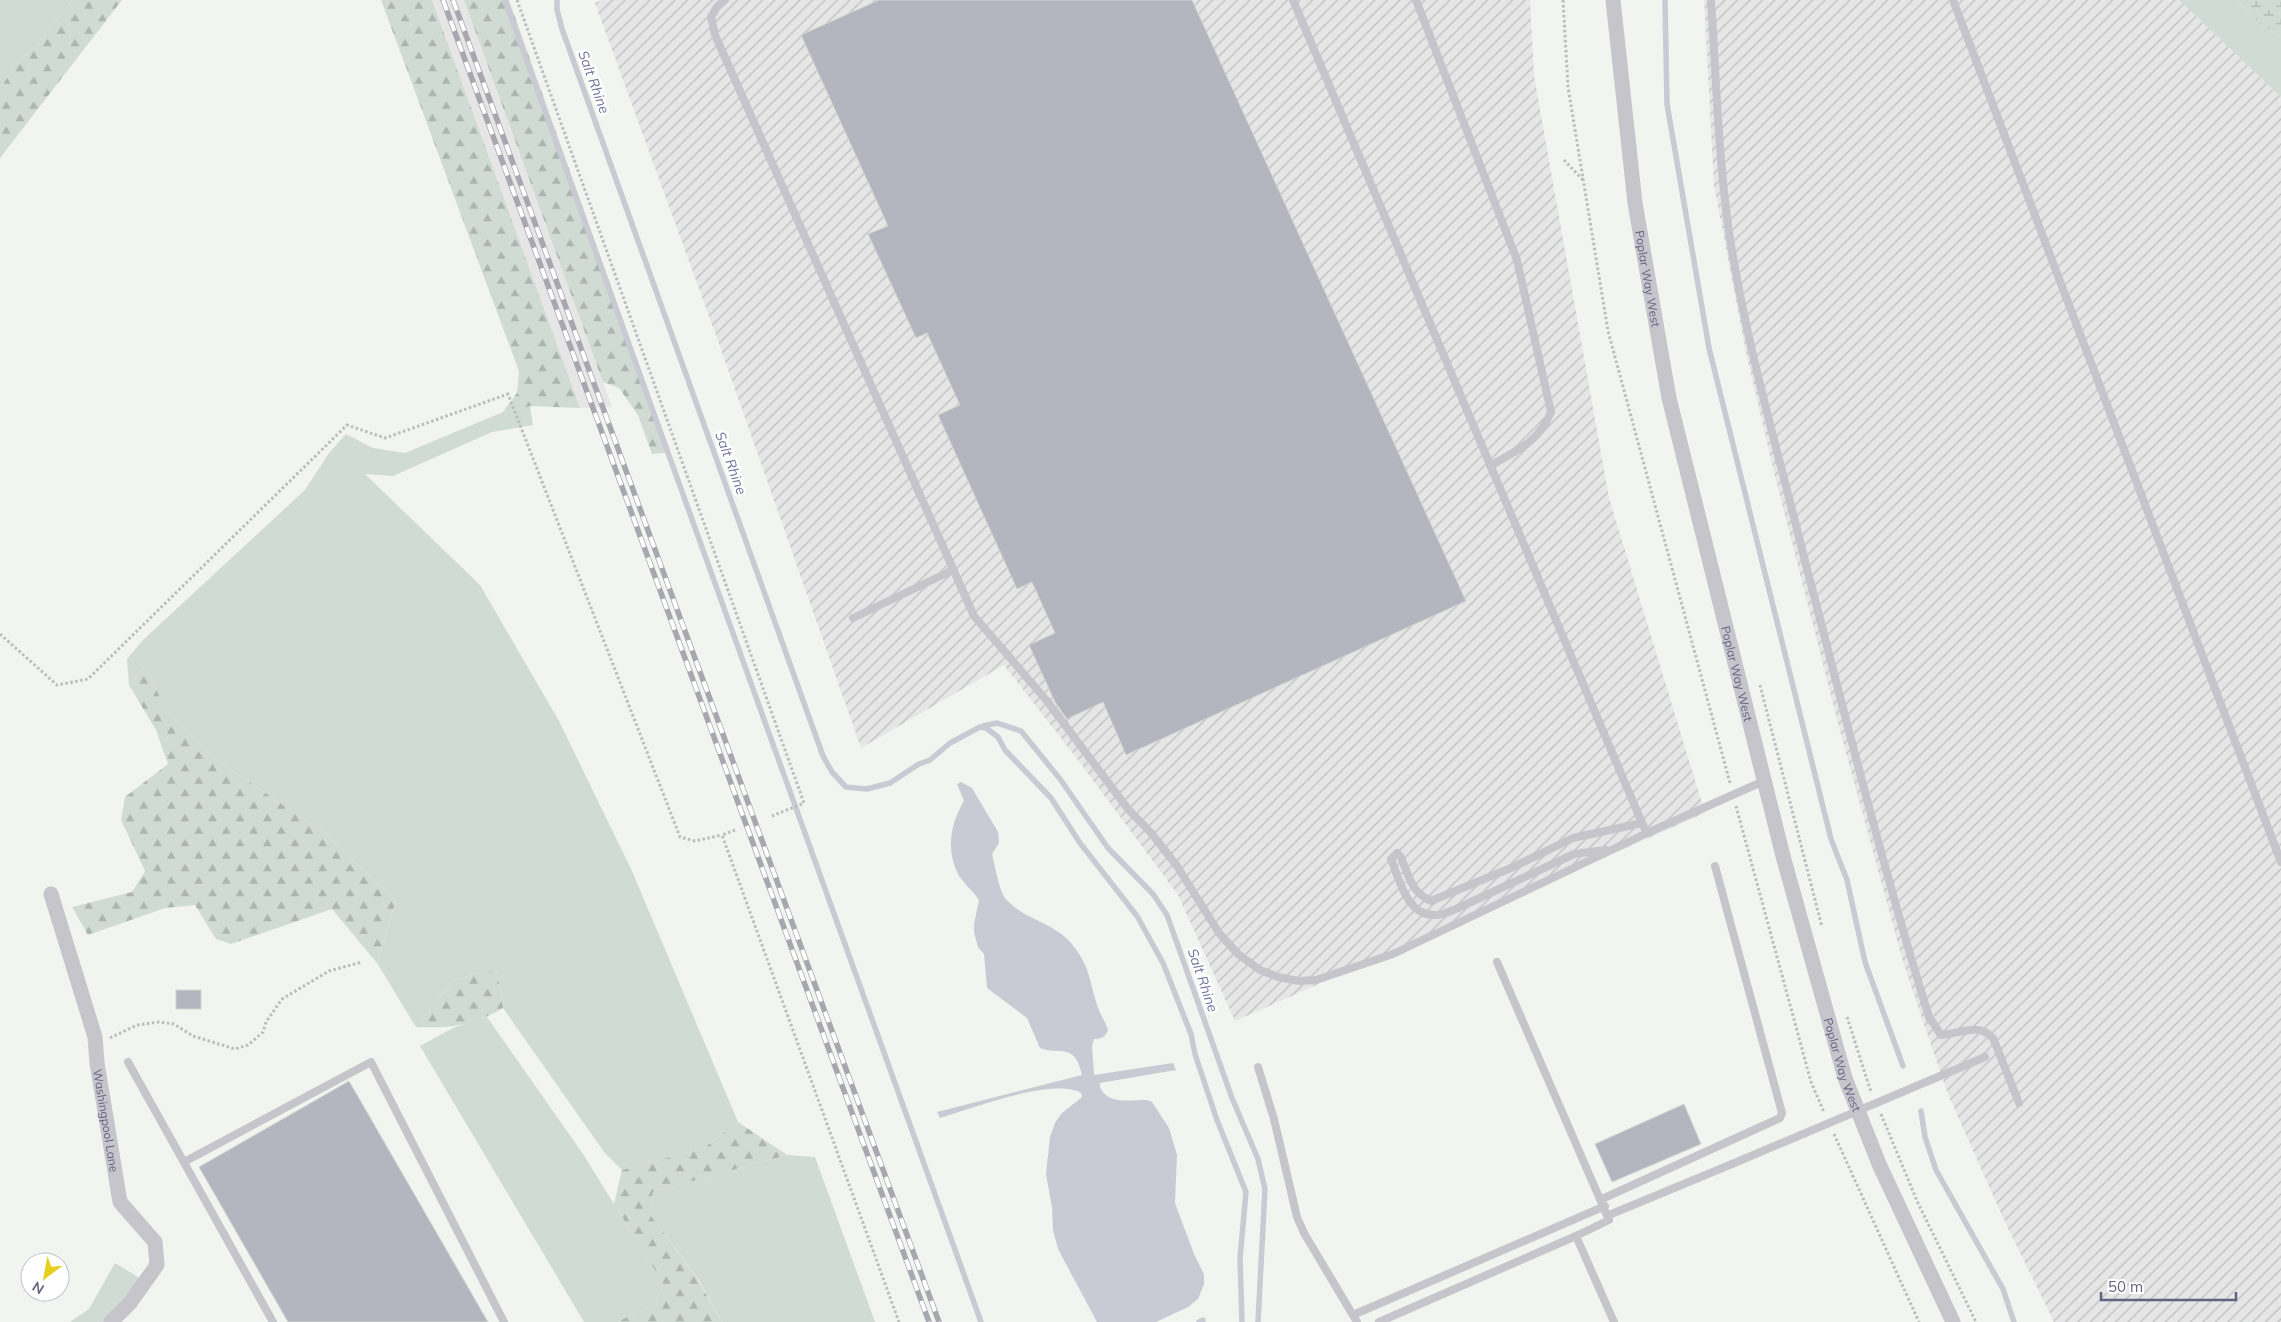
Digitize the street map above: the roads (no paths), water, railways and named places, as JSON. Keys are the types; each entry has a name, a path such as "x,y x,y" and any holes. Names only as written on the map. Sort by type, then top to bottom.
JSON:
{"street":[{"name":"Poplar Way West","path":"1613,0 1635,203 1669,398 1764,781 1824,1009 1845,1078 1879,1164 1953,1322"},
{"name":"Washingpool Lane","path":"51,894 83,995 96,1044 120,1202 155,1242 157,1266 130,1304 111,1322"}],"lane":[{"path":"725,0 717,7 711,17 715,35 974,616 1047,701 1128,809 1152,834 1172,859 1219,933 1238,954 1260,970 1278,977 1299,981 1316,980 1385,957 1612,849 1764,781"},
{"path":"1293,0 1647,833"},
{"path":"1416,0 1517,260 1551,412 1545,428 1529,443 1490,466"},
{"path":"1711,0 1720,157 1743,315 1902,930 1928,1017 1935,1030 1941,1035 1948,1035 1976,1028 1989,1034 1993,1038 2019,1103"},
{"path":"1953,0 2281,862"},
{"path":"853,618 953,570"},
{"path":"1612,849 1574,854 1456,909 1438,915 1415,909 1408,899 1391,859 1397,853 1414,888 1421,897 1431,901 1511,868 1573,838 1642,823"},
{"path":"1258,1067 1274,1119 1297,1216 1304,1233 1355,1318 1780,1118 1782,1113 1715,866"},
{"path":"1379,1322 1609,1220 1609,1215 1497,962"},
{"path":"1609,1215 1998,1051"},
{"path":"128,1062 273,1322"},
{"path":"184,1162 371,1062 504,1322"},
{"path":"1576,1236 1614,1322"}],"waterway":[{"path":"505,0 981,1322"},
{"name":"Salt Rhine","path":"557,0 557,10 562,29 823,756 832,772 846,787 867,789 890,783 919,764 930,760 950,743 980,727 986,728 998,737 1005,750 1051,798 1080,843 1137,916 1163,963 1191,1034 1195,1054 1217,1120 1246,1192 1240,1258 1242,1322"},
{"path":"1665,0 1667,104 1709,348 1831,839 1847,880 1865,962 1903,1066"},
{"name":"Salt Rhine","path":"983,726 997,723 1021,731 1060,779 1108,848 1153,894 1167,915 1232,1098 1258,1159 1265,1189 1258,1322"},
{"path":"1921,1111 1925,1137 1936,1170 2003,1289 2014,1322"},
{"path":"1199,1322 1203,1320"}],"railway":[{"path":"443,0 929,1322"},
{"path":"453,0 939,1322"}]}
